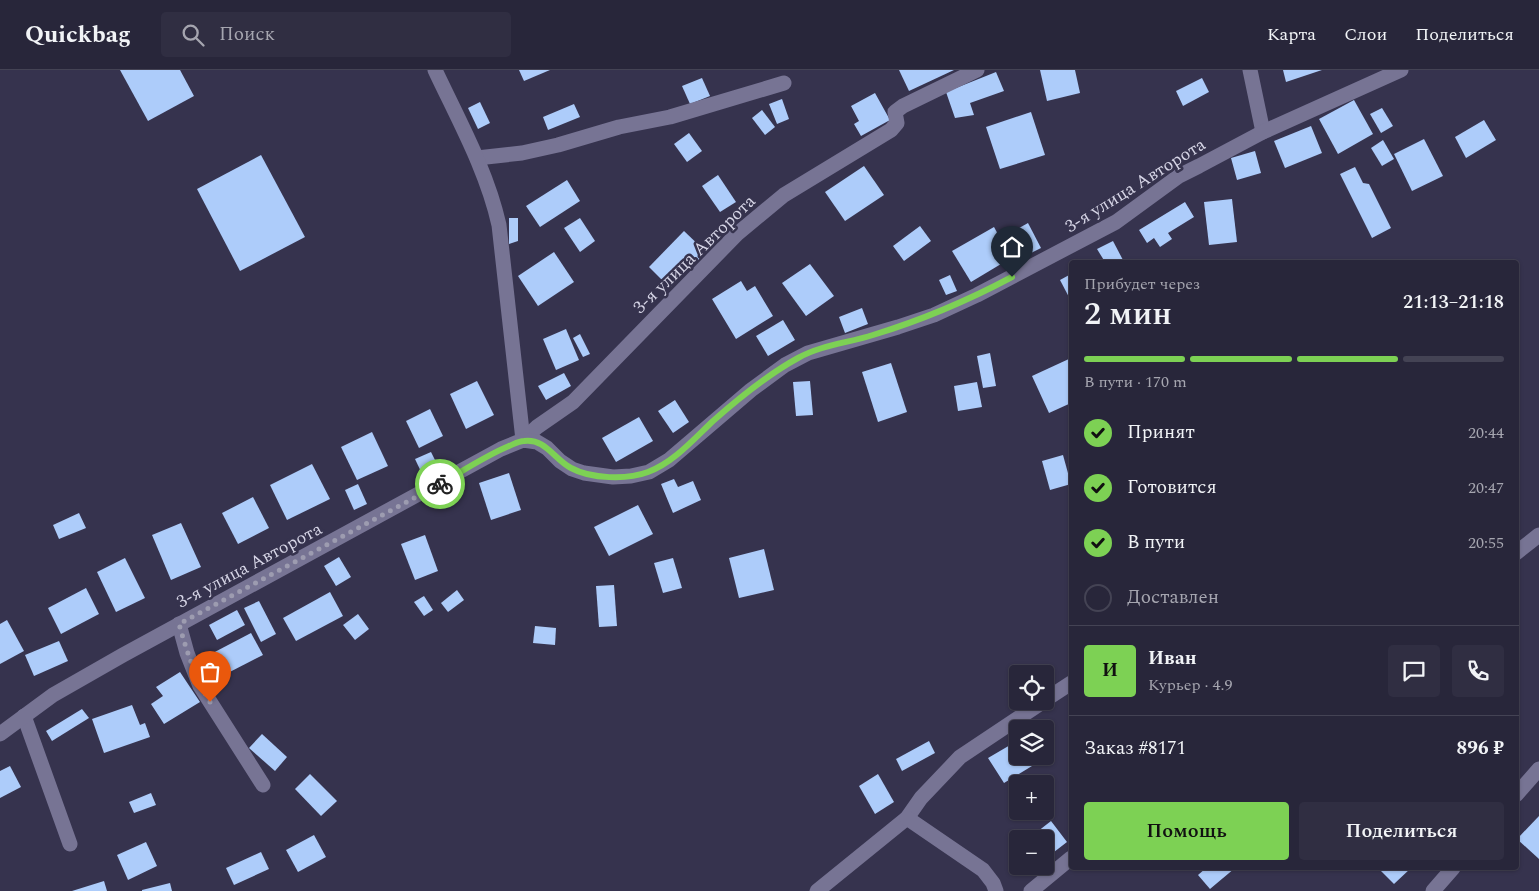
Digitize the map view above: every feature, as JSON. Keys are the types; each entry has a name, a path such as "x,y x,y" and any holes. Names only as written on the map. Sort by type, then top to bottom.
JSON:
{"street":[{"path":"435,70 477,158 493,200 499,226 523,440"},
{"name":"3-я улица Авторота","path":"0,734 53,695 179,624 461,473 501,449 523,440 574,402 737,234 784,195 891,130 896,123 895,112 903,106 977,70"},
{"path":"1250,70 1263,132"},
{"name":"3-я улица Авторота","path":"523,440 537,442 572,469 584,473 613,477 649,472 669,460 751,390 793,361 808,353 872,336 934,315 978,296 1116,222 1179,176 1263,132 1401,70"},
{"path":"477,158 522,153 558,146 784,83"},
{"path":"1519,551 1539,535"},
{"path":"179,624 190,662 200,686 263,785"},
{"path":"1054,694 1069,684"},
{"path":"817,891 907,818 921,798 960,757 1030,710"},
{"path":"24,716 70,844"},
{"path":"1519,792 1539,770"},
{"path":"907,818 983,870 993,882 996,891"},
{"path":"1031,891 1069,860"},
{"path":"1433,891 1451,870"}],"building":[{"path":"120,70 180,70 194,96 148,121"},
{"path":"519,70 550,70 524,81"},
{"path":"899,70 954,70 909,91"},
{"path":"1040,70 1075,70 1080,93 1047,101"},
{"path":"1283,70 1322,70 1286,82"},
{"path":"996,72 1004,91 970,103 974,115 955,118 946,92"},
{"path":"702,78 710,96 690,104 682,86"},
{"path":"1202,78 1209,92 1183,106 1176,91"},
{"path":"875,93 890,120 861,136 854,124 859,121 851,106"},
{"path":"782,99 789,119 777,124 769,104"},
{"path":"1354,100 1373,134 1338,154 1319,119"},
{"path":"480,102 490,123 478,129 468,108"},
{"path":"574,104 580,117 548,130 543,117"},
{"path":"1382,108 1393,126 1381,133 1370,114"},
{"path":"762,110 775,127 765,135 752,118"},
{"path":"1031,112 1045,155 1000,169 986,127"},
{"path":"1484,120 1496,140 1466,158 1455,137"},
{"path":"1311,126 1322,153 1285,168 1274,141"},
{"path":"689,133 702,151 687,162 674,144"},
{"path":"1424,139 1443,176 1412,191 1394,154"},
{"path":"1383,140 1394,159 1382,166 1371,148"},
{"path":"1255,151 1261,173 1237,180 1231,158"},
{"path":"261,155 305,237 240,271 197,189"},
{"path":"864,166 884,195 845,221 825,192"},
{"path":"1355,167 1363,183 1369,184 1391,228 1372,238 1340,174"},
{"path":"718,175 736,202 720,212 702,186"},
{"path":"567,180 580,201 540,227 526,206"},
{"path":"1232,199 1237,242 1209,245 1204,202"},
{"path":"1185,202 1194,217 1168,233 1172,239 1160,247 1154,238 1147,243 1139,230"},
{"path":"509,218 518,218 518,241 509,244"},
{"path":"580,218 595,241 580,252 564,228"},
{"path":"1028,223 1041,248 1025,256 1012,232"},
{"path":"920,226 931,241 904,261 893,246"},
{"path":"994,227 1011,258 971,282 952,251"},
{"path":"684,231 706,252 670,288 649,267"},
{"path":"1113,241 1123,260 1104,260 1097,249"},
{"path":"554,252 574,282 538,306 518,276"},
{"path":"810,264 834,296 806,316 782,283"},
{"path":"950,275 957,291 946,295 939,280"},
{"path":"1069,275 1069,297 1060,280"},
{"path":"741,281 747,291 755,286 773,316 736,339 712,299"},
{"path":"862,308 868,324 845,333 839,317"},
{"path":"783,320 795,340 768,356 756,336"},
{"path":"566,329 579,360 556,370 543,339"},
{"path":"580,334 590,354 583,357 573,338"},
{"path":"990,353 996,386 983,388 977,356"},
{"path":"1069,359 1069,404 1049,413 1032,376"},
{"path":"891,363 907,412 878,422 862,372"},
{"path":"564,373 571,386 546,400 538,386"},
{"path":"477,381 494,415 466,429 450,394"},
{"path":"810,381 813,415 796,416 793,382"},
{"path":"977,382 982,407 958,411 954,386"},
{"path":"675,400 689,422 673,433 658,411"},
{"path":"430,409 443,436 419,448 406,421"},
{"path":"639,417 653,441 616,462 602,438"},
{"path":"372,432 388,466 357,480 341,447"},
{"path":"431,452 440,470 424,478 415,459"},
{"path":"1063,455 1069,477 1069,485 1050,490 1042,461"},
{"path":"312,464 330,499 287,520 270,485"},
{"path":"509,473 521,510 491,520 479,483"},
{"path":"674,479 678,487 693,481 701,500 673,513 661,484"},
{"path":"358,484 367,504 354,510 345,490"},
{"path":"253,497 269,528 238,544 222,513"},
{"path":"638,505 653,534 609,556 594,527"},
{"path":"79,513 86,528 59,539 53,525"},
{"path":"181,523 201,567 171,580 152,535"},
{"path":"425,535 438,571 415,580 401,544"},
{"path":"764,549 774,590 739,598 729,558"},
{"path":"339,557 351,577 336,586 324,566"},
{"path":"125,558 145,598 116,612 97,572"},
{"path":"673,558 682,588 663,593 654,563"},
{"path":"614,585 617,626 599,627 596,586"},
{"path":"86,588 99,614 61,634 48,608"},
{"path":"457,590 464,600 448,612 441,603"},
{"path":"330,592 343,616 296,641 283,618"},
{"path":"424,596 433,610 424,616 414,602"},
{"path":"259,601 276,634 261,642 244,608"},
{"path":"237,610 245,625 217,640 209,625"},
{"path":"358,614 369,629 355,640 343,625"},
{"path":"7,620 24,651 0,664 0,624"},
{"path":"535,626 556,628 555,645 533,643"},
{"path":"251,633 263,655 220,677 209,655"},
{"path":"59,641 68,661 34,676 25,655"},
{"path":"180,672 200,702 164,724 151,704 163,696 156,687"},
{"path":"132,705 140,725 145,723 150,737 104,753 92,719"},
{"path":"82,709 89,718 52,741 46,731"},
{"path":"262,734 287,757 275,771 249,748"},
{"path":"929,741 935,753 902,771 896,759"},
{"path":"1009,746 1009,765 1032,766 1017,775 1009,775 1009,780 1004,783 988,758"},
{"path":"10,766 21,787 0,798 0,771"},
{"path":"310,774 337,801 321,816 295,789"},
{"path":"878,774 894,802 875,814 859,786"},
{"path":"151,793 156,805 134,813 129,802"},
{"path":"1539,816 1539,859 1519,841 1519,837"},
{"path":"1051,821 1067,842 1054,852 1054,830 1040,830"},
{"path":"314,835 326,857 298,872 286,850"},
{"path":"146,842 157,866 128,880 117,855"},
{"path":"261,852 269,869 234,885 226,868"},
{"path":"1204,870 1233,870 1210,889 1198,875"},
{"path":"1380,870 1409,870 1394,884"},
{"path":"104,881 107,891 72,891"},
{"path":"170,883 172,891 142,891 142,890"}],"way so far":[{"path":"210,702 194,672 179,624 440,484"}],"route":[{"path":"440,484 501,449 523,440 537,442 572,469 584,473 613,477 649,472 669,460 751,390 808,353 872,336 934,315 978,296 1012,277"}]}
